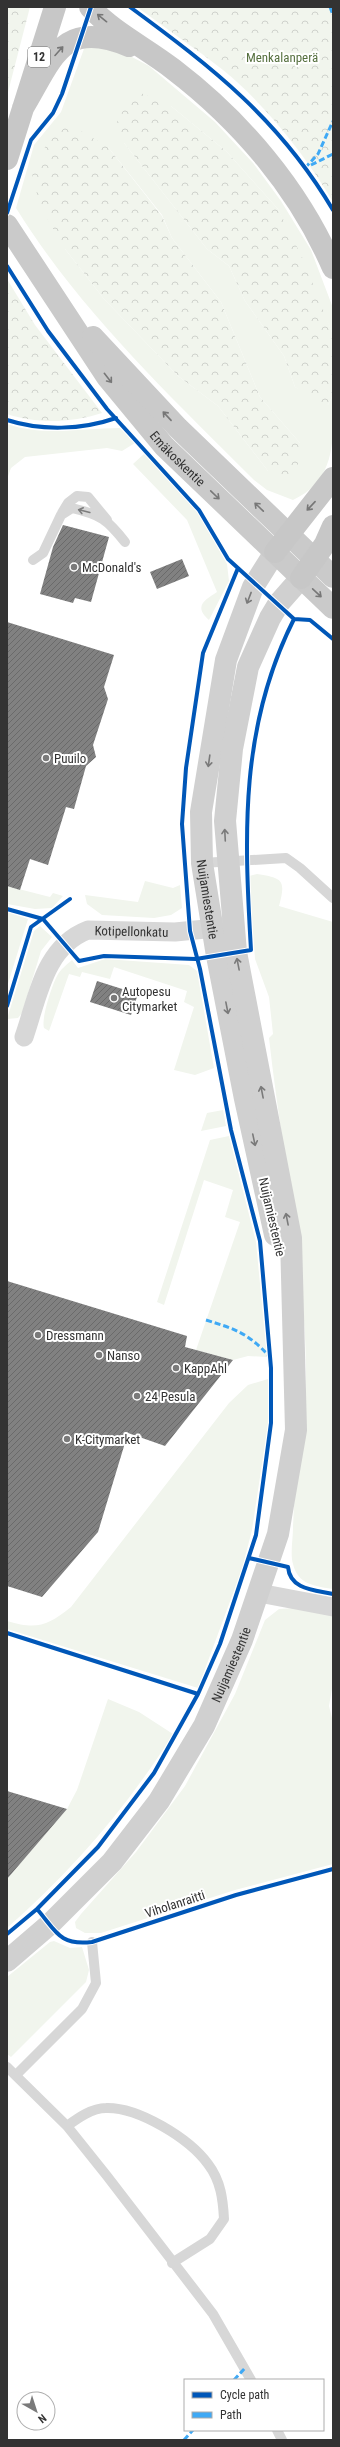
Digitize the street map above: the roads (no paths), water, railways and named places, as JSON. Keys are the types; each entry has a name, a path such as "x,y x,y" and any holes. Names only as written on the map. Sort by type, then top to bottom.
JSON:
{"highway":[{"name":"12","path":"10,150 55,7"},
{"path":"90,7 202,93 260,150 307,216 333,268"},
{"path":"23,108 55,56 63,46 80,37 104,37 156,57"},
{"path":"274,552 333,478"},
{"path":"301,578 315,559 333,526"}],"main road":[{"name":"Emäkoskentie","path":"7,225 47,288 107,376 164,446 333,608"},
{"name":"Emäkoskentie","path":"47,288 178,428 333,576"},
{"name":"Nuijamiestentie","path":"274,552 253,587 226,660 201,812 202,863 212,929 245,1099 276,1239 293,1300"},
{"name":"Nuijamiestentie","path":"7,1960 50,1924 112,1862 159,1801 204,1726 242,1640 278,1534 296,1430 290,1238 236,952 227,862 225,821 231,756 239,704 248,667 270,618 279,603 301,578"}],"street":[{"name":"Kotipellonkatu","path":"24,1037 51,959 63,944 76,934 88,930 175,932 234,926"},
{"path":"259,1593 333,1607"}],"lane":[{"path":"33,560 43,553 68,503 77,496 88,497 125,542"},
{"path":"61,515 72,508 90,512 109,522"},
{"path":"202,863 286,858 300,868 333,898"},
{"path":"16,2075 82,2010 96,1983 92,1942"},
{"path":"7,2067 67,2126 213,2314 250,2379"},
{"path":"67,2126 84,2115 104,2108 128,2110 151,2120 178,2137 208,2164 223,2194 224,2219 210,2238 172,2263"},
{"path":"278,2431 282,2440"}],"place":[{"name":"McDonald's","path":"74,567"},
{"name":"Puuilo","path":"46,758"},
{"name":"Autopesu Citymarket","path":"114,998"},
{"name":"Dressmann","path":"38,1335"},
{"name":"Nanso","path":"99,1355"},
{"name":"KappAhl","path":"176,1368"},
{"name":"24 Pesula","path":"137,1396"},
{"name":"K-Citymarket","path":"67,1439"}],"park label":[{"name":"Menkalanperä","path":"282,57"}]}
